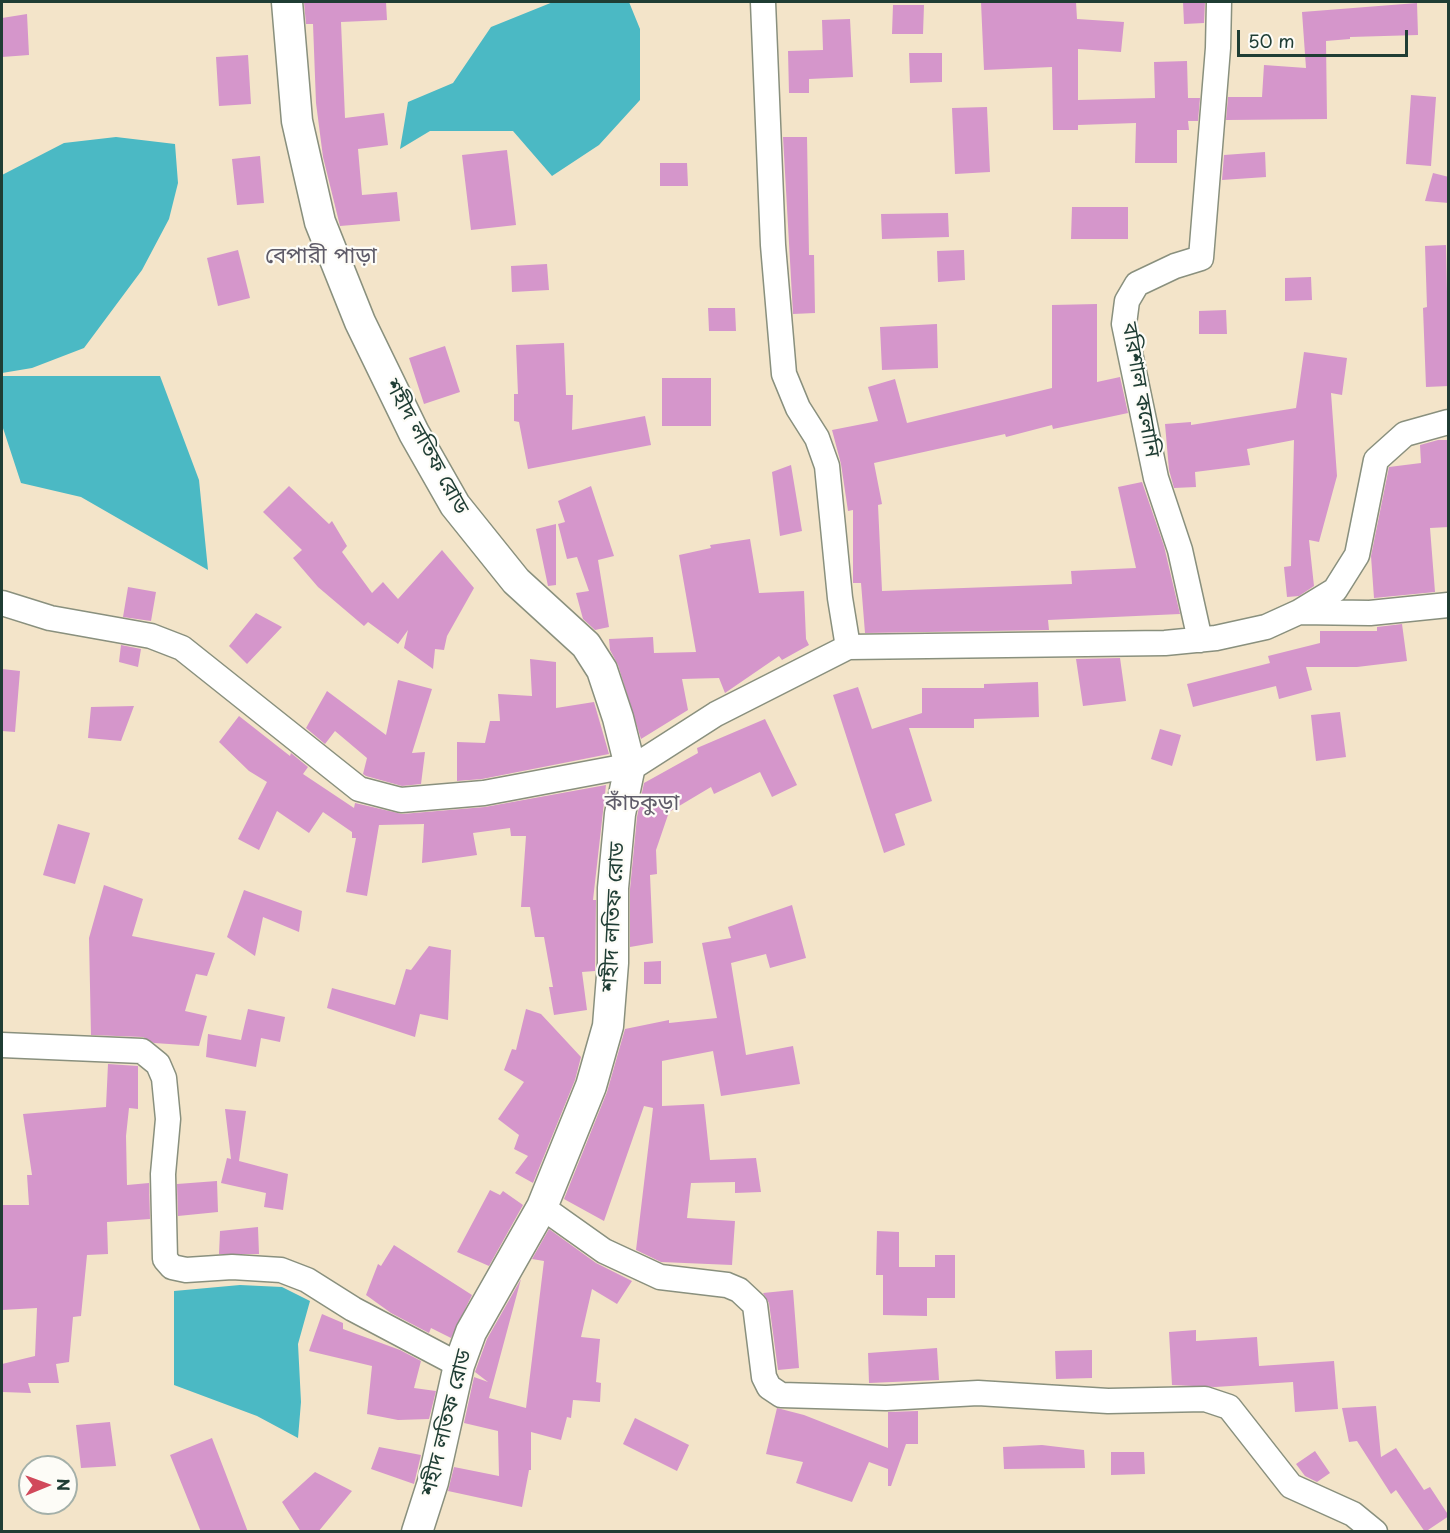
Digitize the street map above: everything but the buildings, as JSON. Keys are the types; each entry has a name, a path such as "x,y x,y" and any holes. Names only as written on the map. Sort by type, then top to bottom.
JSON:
{"street":[{"name":"শহীদ লতিফ রোড","path":"286,2 297,121 320,222 360,322 414,433 455,505 516,581 586,645 602,670 618,718 630,766 620,814 613,888 613,963 608,1026 591,1086 542,1207 471,1332 459,1365 434,1482 417,1532"},
{"path":"763,2 773,245 784,374 798,408 818,438 827,466 840,598 848,647"},
{"name":"বরিশাল কলোনি","path":"1200,640 1183,562 1156,478 1124,324 1127,301 1137,284 1175,266 1201,258 1218,48 1219,2"},
{"path":"2,603 50,618 151,636 182,648 359,789 401,800 472,794 630,766 716,714 848,647 1165,643 1200,640 1266,627 1299,612 1335,590 1357,555 1376,460 1405,434 1449,422"},
{"path":"1299,612 1370,613 1449,605"},
{"path":"2,1045 142,1050 158,1064 165,1078 168,1119 163,1174 165,1259 172,1267 186,1270 232,1267 281,1270 307,1280 353,1309 459,1365"},
{"path":"542,1207 604,1251 660,1277 727,1285 739,1290 755,1305 764,1377 769,1387 781,1395 886,1398 978,1393 1108,1401 1205,1399 1229,1407 1291,1486 1353,1514 1375,1532"}],"water":[{"path":"553,2 629,2 640,29 640,100 599,145 552,176 513,131 430,131 400,149 408,102 453,83 491,27"},
{"path":"116,137 175,144 178,183 169,219 142,270 84,348 32,368 2,373 2,175 64,143"},
{"path":"2,376 160,376 199,480 208,570 81,497 21,483 2,425"},
{"path":"240,1285 282,1287 310,1301 298,1344 301,1402 298,1438 257,1416 174,1385 174,1291"}],"district":[{"name":"বেপারী পাড়া","path":"321,257"},
{"name":"কাঁচকুড়া","path":"642,804"}]}
